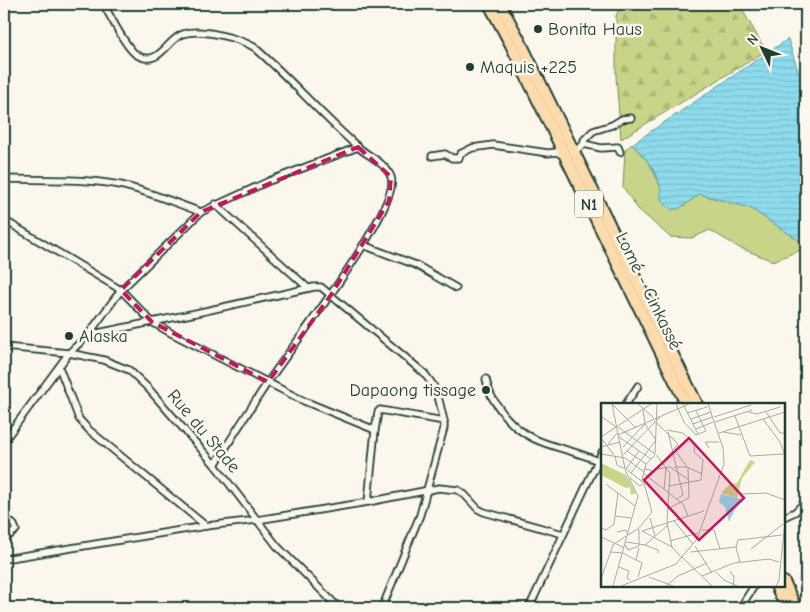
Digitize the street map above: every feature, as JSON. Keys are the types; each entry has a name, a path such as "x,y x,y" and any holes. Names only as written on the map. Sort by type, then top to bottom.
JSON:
{"highway":[{"name":"Lomé - Cinkassé","path":"489,4 570,155 696,403"},
{"name":"Lomé - Cinkassé","path":"500,4 520,39 570,155 686,403"},
{"path":"785,584 796,608"},
{"path":"776,587 786,608"}],"street":[{"path":"103,4 130,48 136,55 144,58 157,56 176,37 190,32 236,39 254,47 358,147 387,170 391,177 389,201 381,216 331,295 268,382 215,465"},
{"path":"432,156 445,154 449,157 459,158 460,154 472,148 493,145 570,155 584,144 584,140 593,130 612,125 622,119 631,118"},
{"path":"584,144 602,148 618,147 620,152"},
{"path":"4,442 69,353 88,335 121,290 201,212 269,181 358,147"},
{"path":"4,179 71,181 115,185 134,189 201,212"},
{"path":"216,204 308,288"},
{"path":"4,220 121,290 152,322 304,401 375,430"},
{"path":"363,245 416,265 456,288"},
{"path":"88,335 196,314 308,288 321,287 424,373 433,385 444,421 442,438 420,515 382,608"},
{"name":"Rue du Stade","path":"4,347 69,353 104,360 129,370 148,388 215,465 284,554 339,608"},
{"path":"59,367 79,419 89,430 206,526"},
{"path":"486,379 489,394 493,401 516,428 529,437 550,446 579,452 598,461"},
{"path":"627,403 638,386"},
{"path":"368,502 378,412 382,409 444,421"},
{"path":"528,608 601,454"},
{"path":"4,559 206,526 258,520 439,488 458,490 478,509 484,512 563,534"},
{"path":"785,517 795,512 806,501"},
{"path":"4,516 14,525 16,530 4,540"},
{"path":"740,608 753,587"}],"highlighted area":[{"path":"358,147 391,177 389,201 331,295 268,382 152,322 121,290 201,212"}],"green space":[{"path":"623,4 739,4 766,51 621,139 616,76 616,15"},
{"path":"632,144 650,164 662,190 680,208 700,194 750,208 806,245 806,248 773,261 738,247 710,230 692,238 670,237 638,209 623,187 625,150"}],"water":[{"path":"788,39 798,71 806,81 806,245 750,208 700,194 680,208 672,210 661,200 659,184 653,169 632,144"}],"place":[{"name":"Bonita Haus","path":"538,29"},
{"name":"Maquis +225","path":"470,67"},
{"name":"Alaska","path":"69,336"},
{"name":"Dapaong tissage","path":"486,390"}]}
